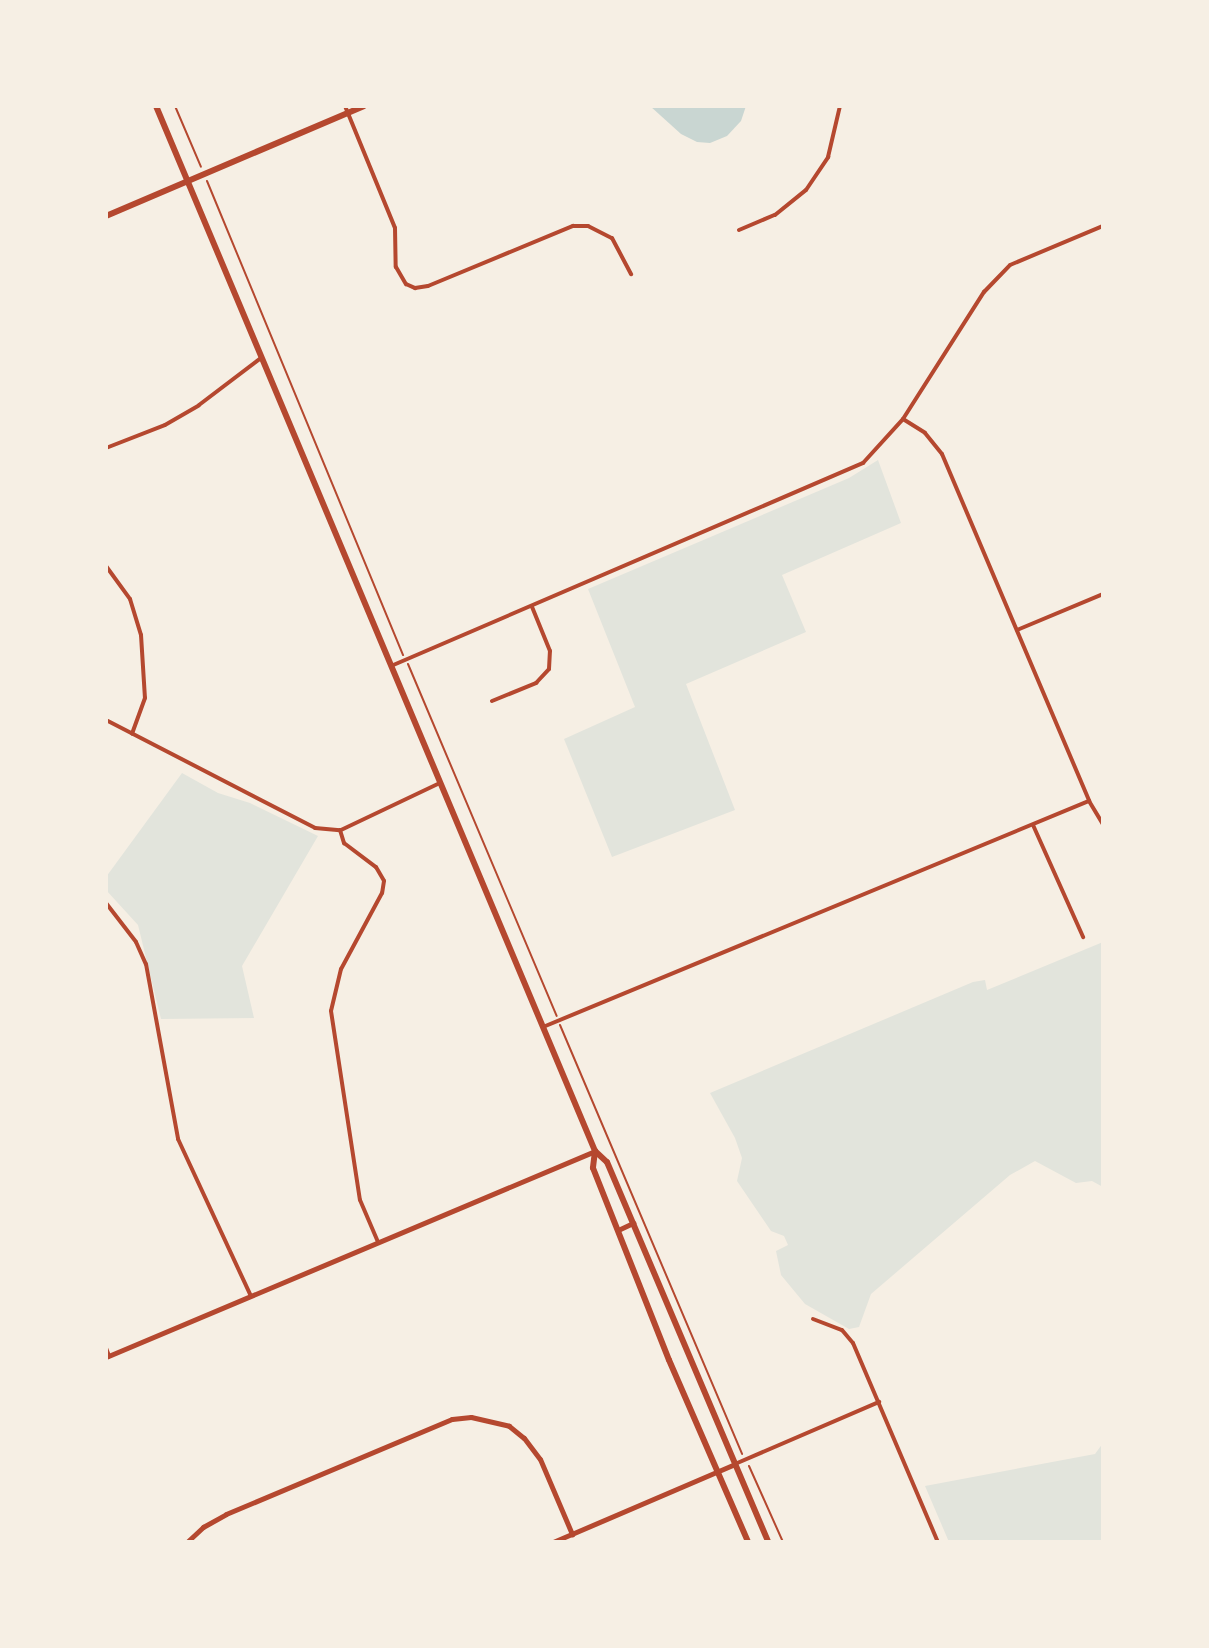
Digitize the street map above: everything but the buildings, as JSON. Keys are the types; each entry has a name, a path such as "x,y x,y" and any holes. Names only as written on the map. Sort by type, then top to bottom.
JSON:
{"main road":[{"path":"156,106 595,1151 607,1162 768,1542"},
{"path":"106,216 346,110 364,106"},
{"path":"595,1151 593,1168 748,1542"}],"street":[{"path":"739,230 775,215 806,190 828,157 840,106"},
{"path":"346,110 395,228 396,267 406,284 415,288 428,286 573,226 588,226 612,238 631,274"},
{"path":"391,666 840,476 863,463 903,419 984,292 1010,265 1103,226"},
{"path":"106,448 165,425 199,405 261,358"},
{"path":"903,419 925,433 942,454 1089,801 1103,824"},
{"path":"106,566 130,599 141,635 145,698 132,734"},
{"path":"1017,630 1103,594"},
{"path":"492,701 536,683 549,669 550,651 532,607"},
{"path":"106,720 315,828 340,830 440,783"},
{"path":"543,1027 1089,801"},
{"path":"1033,825 1083,937"},
{"path":"340,830 344,843 376,867 384,881 382,893 341,969 331,1011 360,1200 378,1242"},
{"path":"106,903 136,942 146,964 178,1139 251,1296"},
{"path":"106,1348 108,1356 595,1151"},
{"path":"618,1230 633,1223"},
{"path":"813,1319 842,1330 853,1343 938,1542"},
{"path":"553,1542 879,1402"},
{"path":"187,1542 203,1527 226,1514 452,1419 471,1417 509,1426 524,1438 540,1459 572,1534"}],"path":[{"path":"175,106 195,151"},
{"path":"211,192 405,660 783,1542"}],"shaded area":[{"path":"650,106 746,106 741,121 727,136 710,143 697,142 681,134"},
{"path":"878,460 901,523 782,575 806,632 686,684 735,810 612,857 564,739 635,707 588,589 849,478"},
{"path":"182,773 218,793 250,803 318,836 242,966 254,1018 161,1019 138,925 106,890 106,877"},
{"path":"1103,942 1103,1187 1092,1181 1076,1183 1035,1161 1010,1175 871,1294 859,1327 849,1329 805,1304 781,1275 776,1251 788,1245 784,1236 771,1231 737,1181 742,1158 735,1138 710,1093 973,982 985,980 987,990"},
{"path":"1103,1443 1103,1542 949,1542 925,1486 1095,1454"}]}
